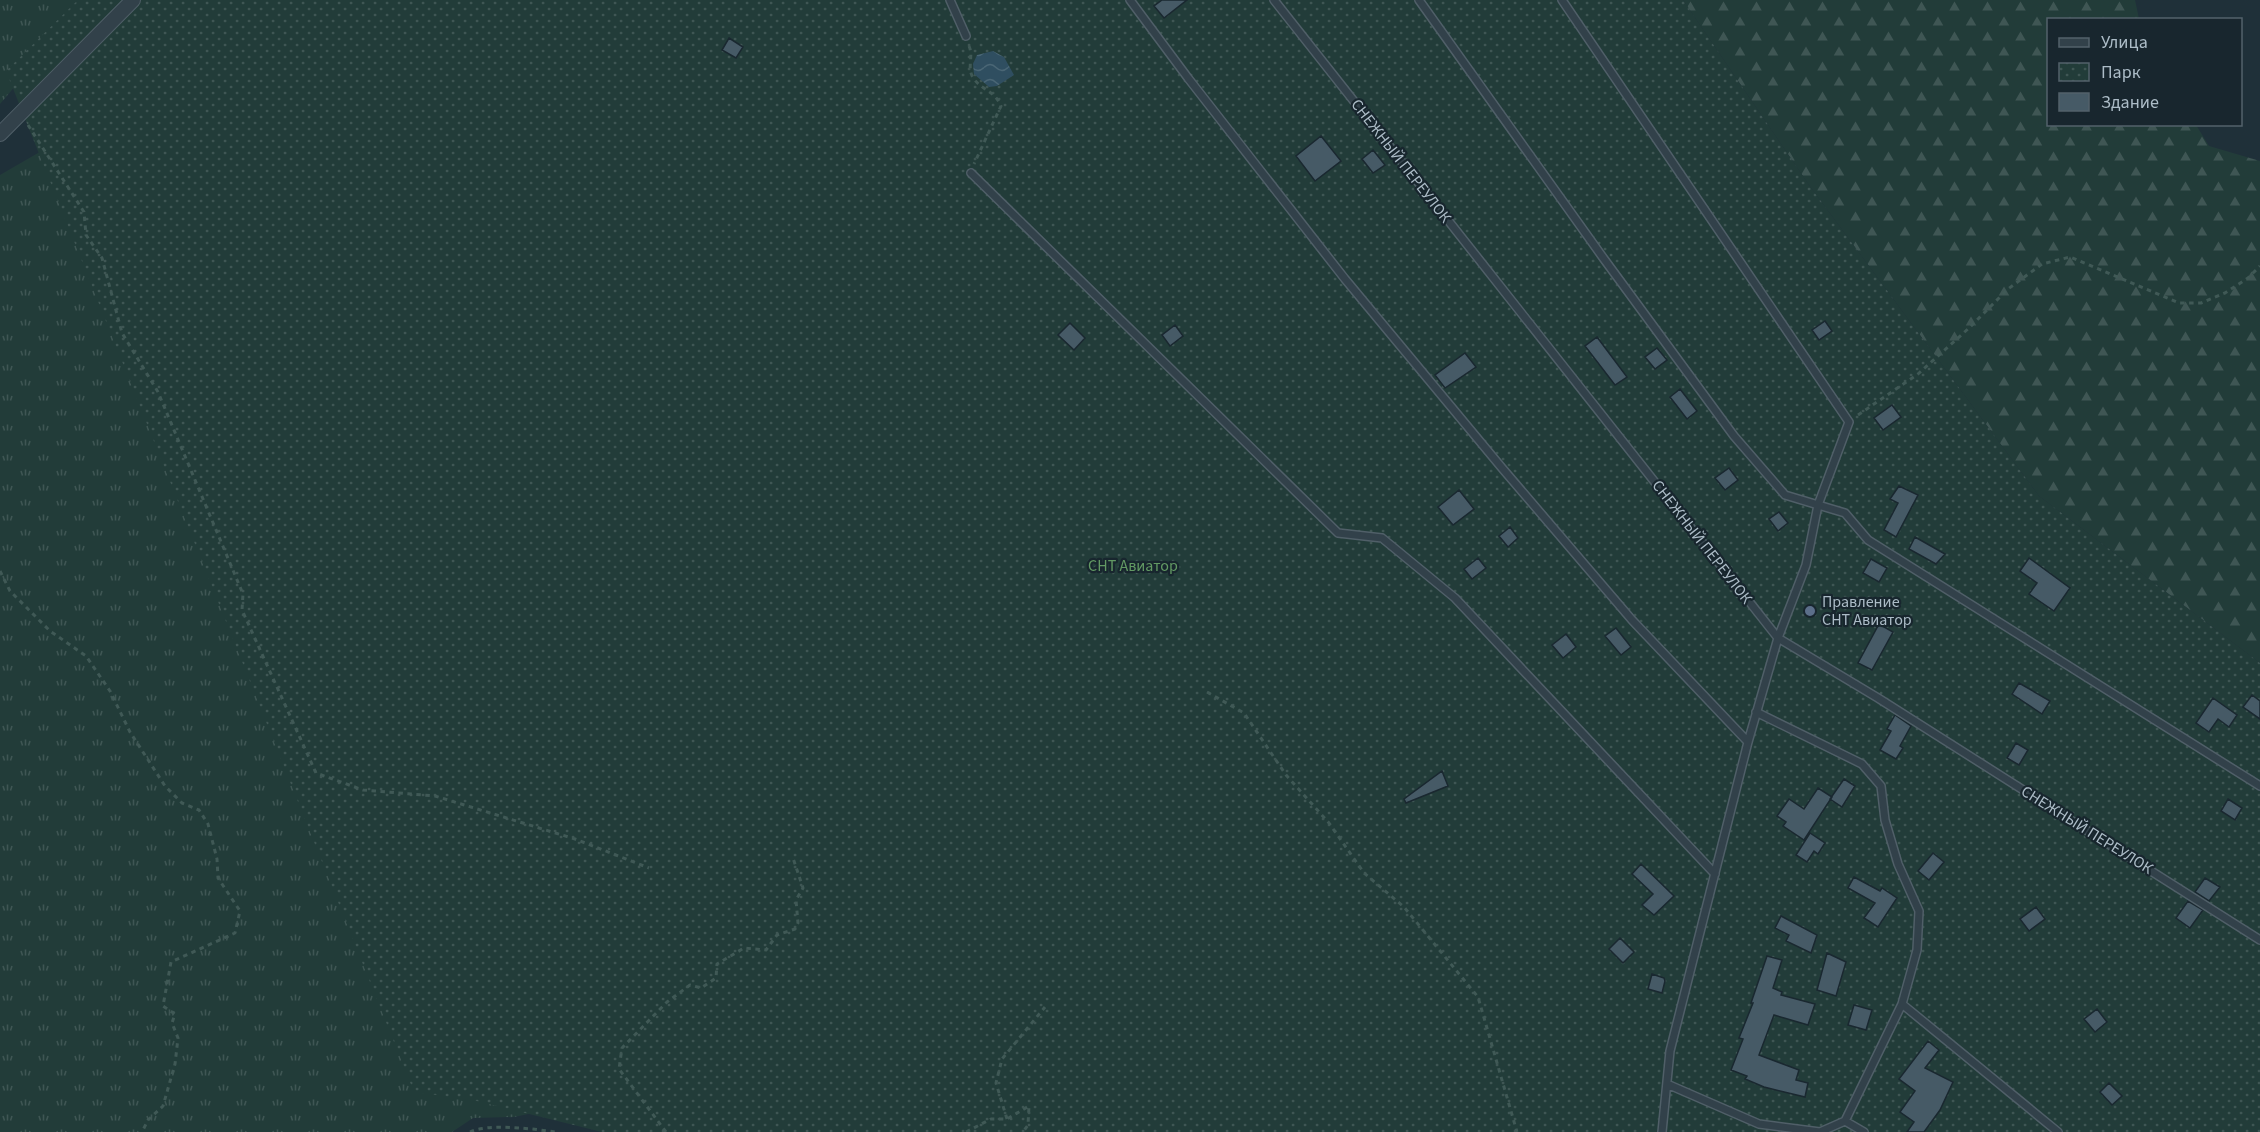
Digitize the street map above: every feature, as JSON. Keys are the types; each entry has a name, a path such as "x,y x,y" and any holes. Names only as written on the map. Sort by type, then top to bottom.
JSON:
{"street":[{"path":"0,134 133,0"}],"lane":[{"path":"950,0 966,36"},
{"path":"1130,0 1345,279 1487,450 1632,620 1748,742"},
{"name":"СНЕЖНЫЙ ПЕРЕУЛОК","path":"1274,0 1778,638 1878,698 2260,940"},
{"path":"1419,0 1734,436 1785,495 1845,513 1868,540 2260,786"},
{"path":"1562,0 1849,422 1818,505 1806,565 1778,638 1748,742 1670,1052 1662,1132"},
{"path":"971,173 1338,533 1382,538 1455,598 1714,874"},
{"path":"1668,1084 1760,1124 1820,1132 1845,1121 1902,1004 1917,950 1919,911 1898,864 1885,820 1881,786 1862,764 1756,712"},
{"path":"1902,1004 2058,1132"},
{"path":"1845,1121 1864,1132"}],"path":[{"path":"966,36 973,54 971,73 975,80 997,97 1000,106 982,142 971,173"},
{"path":"20,113 84,212 86,235 102,258 122,333 158,392 243,594 242,610 315,773 363,790 435,796 575,839 649,868"},
{"path":"1849,422 1918,374 2008,289 2042,264 2070,256 2179,303 2201,303 2225,293 2248,278 2260,266"},
{"path":"0,571 10,591 50,631 70,644 91,663 110,691 130,732 165,786 182,803 199,810 208,824 217,859 218,879 240,911 235,933 171,962 163,1006 175,1014 172,1023 178,1038 175,1064 163,1106 148,1120 142,1132"},
{"path":"1207,692 1244,713 1286,775 1329,823 1364,873 1404,908 1478,997 1517,1132"},
{"path":"666,1132 619,1069 622,1048 667,1002 690,985 701,988 716,978 717,964 744,948 766,950 777,935 795,929 798,923 796,900 803,888 793,858"},
{"path":"1007,1119 996,1083 1002,1059 1046,1007"},
{"path":"966,1132 991,1119 1007,1119 1029,1106 1028,1125 1023,1132"},
{"path":"470,1132 477,1128 526,1128 555,1132"}],"green space":[{"path":"0,0 93,0 72,19 0,104"},
{"name":"СНТ Авиатор","path":"78,0 1683,0 1809,185 2039,496 2260,663 2260,1132 602,1132 473,1100 414,1092 6,71"},
{"path":"227,0 779,1132 552,1109 514,1117 473,1118 452,1132 0,1132 0,175 64,138"},
{"path":"1683,0 2135,0 2139,18 2047,18 2047,126 2197,126 2209,146 2260,161 2260,663 2039,496 1809,185"}],"water":[{"path":"993,51 1004,57 1014,75 997,86 989,87 974,74 973,64 977,55"}],"building":[{"path":"1162,0 1187,0 1164,18 1154,6"},
{"path":"729,38 743,47 736,58 722,50"},
{"path":"1321,136 1341,161 1315,181 1296,156"},
{"path":"1373,150 1385,165 1373,173 1362,159"},
{"path":"1825,321 1832,331 1819,340 1812,330"},
{"path":"1070,323 1085,338 1074,350 1058,335"},
{"path":"1175,325 1183,336 1170,346 1162,335"},
{"path":"1597,337 1627,377 1615,385 1585,346"},
{"path":"1657,348 1667,360 1655,369 1645,357"},
{"path":"1465,353 1476,367 1445,388 1435,375"},
{"path":"1680,389 1697,411 1687,419 1670,397"},
{"path":"1892,405 1901,417 1883,430 1874,418"},
{"path":"1729,468 1738,480 1725,490 1715,478"},
{"path":"1899,486 1918,495 1896,537 1884,530 1898,503 1890,499"},
{"path":"1459,490 1474,509 1453,525 1438,507"},
{"path":"1779,512 1788,523 1778,531 1769,519"},
{"path":"1510,527 1518,538 1508,547 1499,536"},
{"path":"1915,537 1945,554 1936,564 1909,549"},
{"path":"1478,558 1486,568 1472,579 1464,569"},
{"path":"2029,558 2070,588 2054,611 2029,594 2037,583 2020,571"},
{"path":"1871,559 1887,568 1879,582 1863,573"},
{"path":"1879,624 1893,632 1872,670 1858,663"},
{"path":"1616,628 1631,647 1621,655 1605,636"},
{"path":"1566,634 1576,647 1563,658 1552,645"},
{"path":"2019,683 2050,701 2042,714 2012,694"},
{"path":"2252,695 2260,701 2260,719 2243,707"},
{"path":"2213,698 2237,715 2229,727 2218,719 2209,732 2196,723"},
{"path":"1895,715 1911,726 1900,746 1903,748 1896,759 1880,750 1891,731 1887,729"},
{"path":"2016,743 2028,750 2019,765 2007,758"},
{"path":"1442,771 1448,786 1406,803 1404,799"},
{"path":"1844,779 1855,786 1842,807 1830,799"},
{"path":"1818,788 1832,797 1804,840 1783,826 1786,822 1777,816 1789,799 1804,809"},
{"path":"2228,799 2242,808 2235,820 2221,811"},
{"path":"1810,833 1825,843 1818,854 1814,851 1807,862 1796,855"},
{"path":"1933,853 1944,862 1929,880 1918,871"},
{"path":"1641,864 1674,896 1654,915 1642,905 1653,894 1632,874"},
{"path":"1854,877 1880,891 1882,888 1897,898 1878,927 1864,918 1875,903 1848,888"},
{"path":"2205,878 2220,887 2209,901 2195,892"},
{"path":"2188,901 2203,910 2190,928 2176,918"},
{"path":"2036,907 2045,919 2029,931 2020,919"},
{"path":"1781,916 1817,935 1811,953 1786,941 1789,935 1775,928"},
{"path":"1620,938 1634,952 1623,963 1609,949"},
{"path":"1827,953 1846,962 1836,996 1817,990"},
{"path":"1767,956 1782,960 1773,988 1782,992 1781,995 1815,1004 1808,1025 1774,1015 1759,1055 1799,1070 1796,1080 1808,1083 1805,1097 1764,1087 1745,1079 1747,1076 1731,1070 1743,1039 1739,1038 1753,1003 1751,1003"},
{"path":"1652,974 1664,978 1662,993 1648,989"},
{"path":"1854,1005 1872,1010 1866,1030 1848,1025"},
{"path":"2097,1009 2107,1022 2095,1032 2084,1019"},
{"path":"1928,1041 1939,1050 1925,1068 1953,1082 1940,1110 1924,1132 1907,1132 1914,1122 1900,1112 1915,1091 1899,1079"},
{"path":"2109,1083 2122,1096 2112,1105 2100,1092"}],"place":[{"name":"Правление СНТ Авиатор","path":"1810,611"}]}
